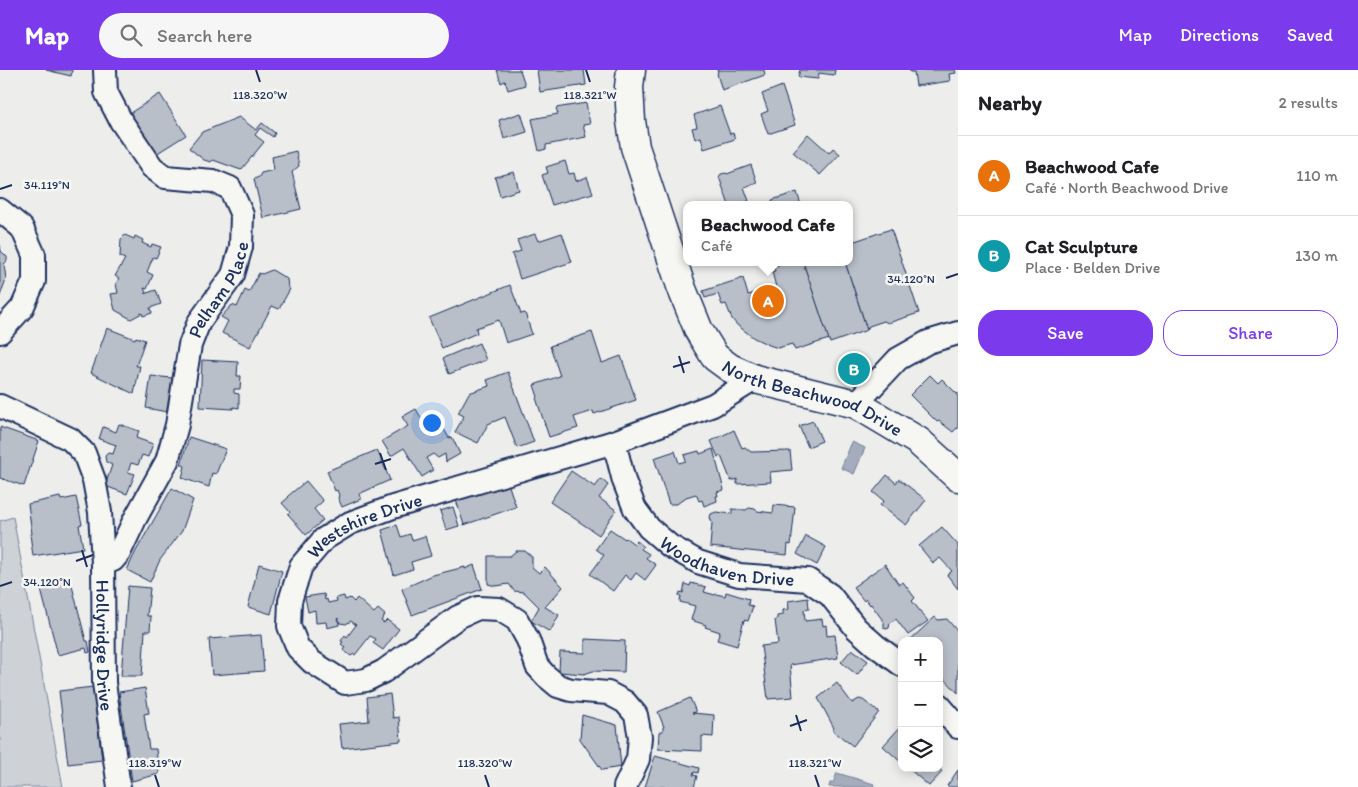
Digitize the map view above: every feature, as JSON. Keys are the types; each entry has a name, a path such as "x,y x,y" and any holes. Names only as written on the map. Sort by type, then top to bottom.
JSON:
{"street":[{"name":"Pelham Place","path":"103,564 113,560 119,553 134,519 167,461 177,425 190,345 199,322 232,275 241,247 242,214 230,188 213,181 164,177 152,167 121,121 106,92 105,70"},
{"name":"North Beachwood Drive","path":"631,70 629,87 635,147 682,289 699,331 715,357 730,368 755,379 856,404 918,442 958,477"},
{"path":"0,210 22,228 34,255 34,281 22,308 0,332"},
{"path":"856,404 898,358 928,342 958,333"},
{"name":"Westshire Drive","path":"625,787 638,759 640,738 636,715 625,702 608,693 571,690 558,686 537,666 528,640 517,620 499,609 478,608 458,617 384,671 366,680 345,682 312,662 298,648 289,626 290,601 301,566 324,539 350,523 392,506 614,442 713,405 755,379"},
{"name":"Hollyridge Drive","path":"0,406 70,439 84,453 94,480 100,512 103,564 104,683 119,787"},
{"name":"Woodhaven Drive","path":"614,442 624,481 635,509 649,528 670,546 698,562 739,575 808,580 830,595 856,628 874,645 898,662"},
{"path":"943,710 958,727"}],"shaded area":[{"path":"13,517 63,787 0,787 0,521"}],"water":[{"path":"852,442 865,448 854,474 841,468"},
{"path":"837,773 874,784 873,787 829,787"}],"building":[{"path":"46,70 72,70 71,76"},
{"path":"497,70 520,70 525,85 508,90 505,81 501,83"},
{"path":"537,70 584,70 586,85 540,92"},
{"path":"717,70 764,70 765,75 722,90"},
{"path":"800,70 835,70 834,75 819,73 818,79 798,77"},
{"path":"910,70 955,70 956,73 949,74 950,81 916,86 914,72 910,72"},
{"path":"782,86 795,125 768,134 761,114 768,111 762,94"},
{"path":"160,94 186,135 156,154 130,113"},
{"path":"586,103 590,124 583,125 586,137 546,145 546,149 539,151 532,119 558,114 556,108"},
{"path":"720,106 730,134 733,133 735,139 704,149 701,137 695,139 692,128 697,127 694,115"},
{"path":"521,113 527,132 504,139 499,120"},
{"path":"239,117 256,130 262,123 275,133 273,137 260,128 255,135 264,142 241,170 213,160 211,162 204,160 189,148 202,132"},
{"path":"808,134 829,153 833,148 840,154 820,175 793,152"},
{"path":"296,151 299,166 292,172 301,209 263,218 254,179 259,177 261,173 274,170 272,157"},
{"path":"565,161 569,174 574,173 576,181 587,177 593,193 552,205 542,175 548,173 546,167"},
{"path":"751,165 757,183 744,187 749,201 728,201 719,177 721,174 727,174"},
{"path":"514,172 519,190 500,196 495,177"},
{"path":"797,192 800,201 772,201"},
{"path":"891,229 919,313 888,323 884,321 869,326 867,330 846,266 853,266 853,242"},
{"path":"562,233 572,262 520,279 512,254 521,251 517,240 535,234 538,241"},
{"path":"125,235 134,239 135,236 143,240 142,243 151,247 152,244 161,247 156,258 153,257 147,272 153,275 147,289 144,288 146,293 144,294 156,290 161,304 150,308 152,313 143,316 142,313 131,319 115,310 111,294 118,293 116,284 119,278 115,276 125,259 120,257 121,239"},
{"path":"0,245 1,251 7,257 7,261 4,264 6,279 0,296"},
{"path":"804,266 829,339 795,350 792,344 778,348 754,338 737,325 732,319 726,304 722,305 718,294 705,298 703,291 743,278 748,295 776,287 772,272 775,271 773,267"},
{"path":"804,266 846,266 867,330 830,343"},
{"path":"272,270 287,279 288,288 290,289 279,309 272,306 250,347 222,333 228,321 221,317 232,305 237,307 245,290 249,292 259,273 262,274"},
{"path":"510,285 521,314 525,313 532,334 506,343 499,320 476,328 477,333 442,348 429,318"},
{"path":"107,328 135,339 136,337 145,340 136,366 140,366 134,394 91,373"},
{"path":"592,332 602,363 621,356 636,400 594,414 593,411 574,417 578,428 549,437 536,398 538,397 534,385 560,376 550,346"},
{"path":"479,343 486,360 449,374 443,358"},
{"path":"202,360 238,362 237,376 241,376 240,389 234,389 234,393 239,394 239,408 200,407"},
{"path":"508,372 534,442 517,448 505,417 488,424 478,443 455,432 464,416 458,413 469,393 489,386 487,380"},
{"path":"930,375 938,383 942,379 958,393 958,429 953,432 939,421 937,422 910,395"},
{"path":"151,376 172,378 167,412 146,408"},
{"path":"416,409 423,421 435,413 449,438 452,437 460,454 446,462 445,454 438,458 433,454 426,458 433,470 422,477 404,448 391,456 382,441 408,426 402,417"},
{"path":"813,421 822,441 808,447 799,426"},
{"path":"119,424 139,431 136,438 153,444 148,457 142,455 138,465 131,463 128,472 135,474 127,494 105,486 112,465 106,462 105,456 108,453 113,454 116,445 99,439 103,427 116,432"},
{"path":"0,427 39,441 24,486 0,478"},
{"path":"734,430 742,448 745,447 751,452 790,451 792,470 770,472 771,482 737,484 737,479 731,481 721,456 718,457 711,441"},
{"path":"189,437 226,449 216,474 212,473 209,487 182,478 185,466 181,464"},
{"path":"713,449 724,490 717,492 717,501 704,506 702,500 699,501 696,494 686,497 677,504 669,504 654,458 675,451 679,463 686,461 684,455 699,451 700,454"},
{"path":"377,450 390,480 359,494 361,499 342,507 337,490 335,491 327,471"},
{"path":"571,471 595,487 601,479 608,485 599,498 616,510 599,535 550,502"},
{"path":"887,475 896,483 899,479 926,500 906,525 880,505 884,501 873,492"},
{"path":"306,481 323,501 314,509 323,520 306,535 288,514 290,512 282,503"},
{"path":"508,483 516,507 464,525 456,500"},
{"path":"172,488 193,500 182,531 160,560 150,582 127,570"},
{"path":"60,497 61,500 76,497 82,524 79,525 83,548 33,556 28,504"},
{"path":"774,505 795,507 791,545 788,544 787,555 710,547 711,514 716,512 732,514 732,509 746,510 749,508 773,513"},
{"path":"453,507 459,526 446,530 440,511"},
{"path":"397,525 401,537 410,534 412,540 425,536 431,556 411,562 413,569 394,575 382,530"},
{"path":"942,527 958,545 958,589 947,575 952,571 940,558 933,563 919,546"},
{"path":"610,529 634,544 637,541 643,546 641,549 649,554 646,558 656,565 645,580 636,573 631,580 625,575 613,591 590,574 604,555 596,549"},
{"path":"806,536 826,547 817,565 797,554"},
{"path":"516,551 525,551 532,557 532,567 539,573 545,567 563,587 545,607 559,615 550,632 531,621 539,607 524,592 514,591 509,584 496,586 488,584 488,556 510,556"},
{"path":"259,564 282,571 271,614 248,607"},
{"path":"885,564 899,585 903,582 915,598 912,601 928,621 908,635 896,619 890,623 889,628 884,628 884,622 871,604 866,599 864,601 853,587"},
{"path":"474,565 482,589 412,615 402,589 433,575 465,567 465,569"},
{"path":"70,578 90,652 87,653 86,648 58,655 40,586"},
{"path":"691,583 706,587 704,592 725,596 726,592 749,599 748,605 753,606 748,621 744,620 737,646 717,640 720,632 691,620 695,606 680,602 681,596 679,596 680,592 683,593 685,584 690,586"},
{"path":"128,586 150,588 147,616 151,616 150,631 145,631 142,676 121,676"},
{"path":"324,594 325,600 327,599 328,603 337,601 336,598 344,596 345,600 350,598 354,602 357,598 374,613 378,609 385,615 381,621 384,623 387,620 399,629 383,650 373,643 376,639 370,636 355,655 351,656 343,650 345,647 341,644 343,642 341,641 345,635 347,637 356,625 351,621 346,624 340,623 338,618 339,625 327,628 326,622 316,623 315,610 308,612 305,597"},
{"path":"808,598 809,609 804,610 805,621 822,619 823,626 826,625 827,636 835,635 838,658 790,665 793,697 768,699 761,646 778,644 775,620 777,616 783,615 783,610 789,609 788,601"},
{"path":"935,617 938,620 947,619 958,632 958,693 943,677 943,637 913,637"},
{"path":"261,635 264,671 212,675 209,639"},
{"path":"585,639 625,641 624,672 593,671 584,674 559,672 560,652 585,653"},
{"path":"852,649 868,661 857,675 841,662"},
{"path":"837,683 852,703 859,699 863,700 879,712 853,746 832,730 834,728 818,698"},
{"path":"93,687 102,760 68,764 59,691"},
{"path":"145,688 149,713 144,714 149,749 156,749 159,774 132,781 119,692"},
{"path":"390,694 393,718 399,717 401,741 342,748 339,724 369,721 367,697"},
{"path":"690,698 696,712 692,713 714,715 713,737 702,736 702,751 658,749 659,732 663,731 664,727 658,712"},
{"path":"582,715 617,725 621,767 602,770 580,739"},
{"path":"898,729 898,759 883,746"},
{"path":"655,756 699,768 698,773 694,772 693,775 697,776 694,787 645,787"},
{"path":"958,770 958,787 947,786"},
{"path":"913,772 942,772 929,786"}],"place":[{"name":"Beachwood Cafe","path":"768,301"},
{"name":"Cat Sculpture","path":"854,369"}]}
